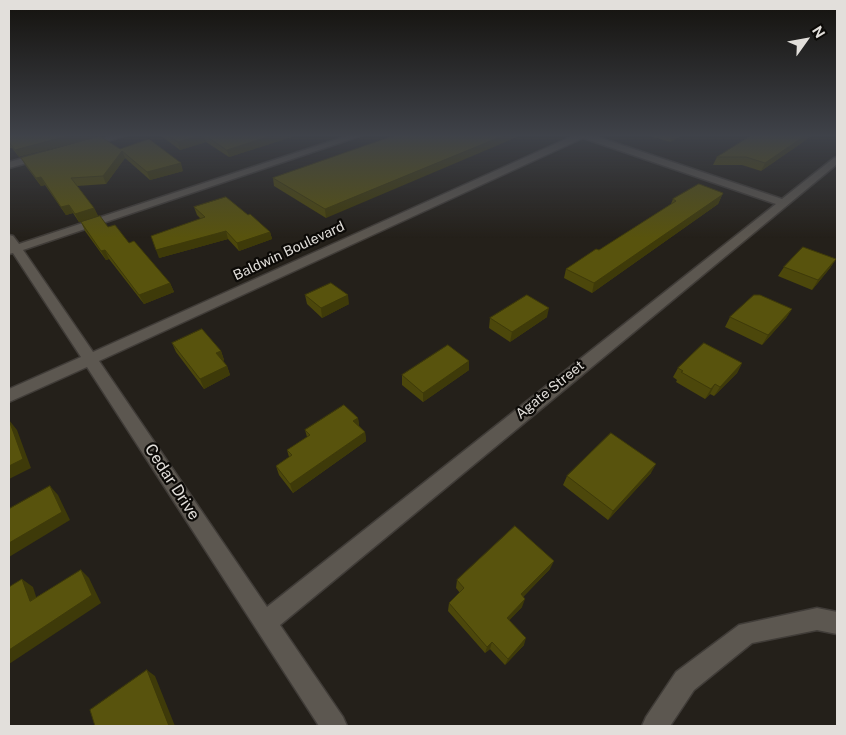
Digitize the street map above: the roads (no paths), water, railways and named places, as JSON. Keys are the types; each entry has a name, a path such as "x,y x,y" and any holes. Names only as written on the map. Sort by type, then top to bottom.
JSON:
{"street":[{"path":"11,246 251,169"},
{"name":"Baldwin Boulevard","path":"9,396 506,169"},
{"path":"682,169 783,204"},
{"name":"Agate Street","path":"265,623 826,169"},
{"name":"Cedar Drive","path":"11,246 90,358 334,726"},
{"path":"655,726 685,681 747,633 817,619 837,623"}]}
